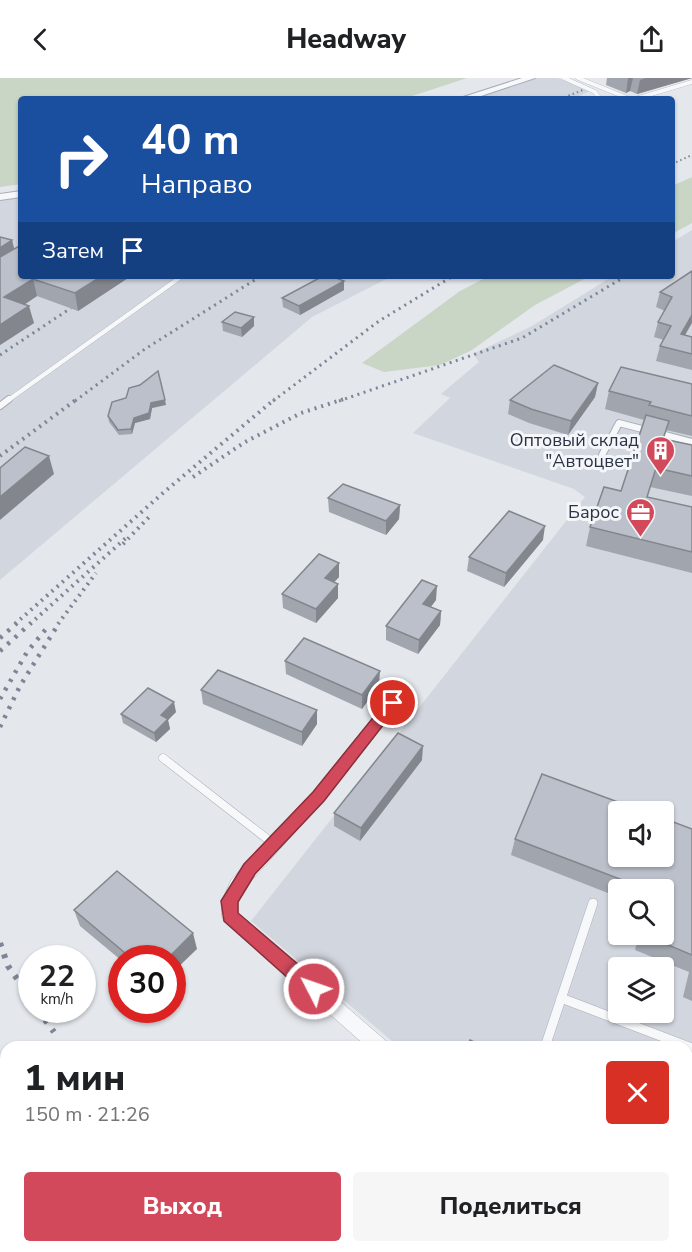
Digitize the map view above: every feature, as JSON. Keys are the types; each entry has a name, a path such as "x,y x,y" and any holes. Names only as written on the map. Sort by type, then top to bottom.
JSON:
{"street":[{"path":"472,96 531,78"},
{"path":"0,197 18,194"},
{"path":"373,1041 230,916 230,901 237,885 250,869 318,797 393,703"}],"lane":[{"path":"564,78 596,92 598,96"},
{"path":"578,78 623,96"},
{"path":"645,96 692,82"},
{"path":"0,406 178,279"},
{"path":"602,455 619,423 692,442"},
{"path":"164,758 275,845"},
{"path":"547,1041 593,903"},
{"path":"561,998 674,1041"}],"shaded area":[{"path":"534,78 558,78 590,91 579,96 471,96"},
{"path":"18,197 18,279 386,279 312,317 0,580 0,200"},
{"path":"692,230 692,1041 392,1041 251,921 585,497 574,489 413,433 450,398 441,394 479,362 473,354 532,326 608,279 675,279 675,240"}],"green space":[{"path":"0,78 467,78 412,96 18,96 18,184 0,187"},
{"path":"692,177 692,223 675,232 675,185"},
{"path":"483,279 584,279 535,305 472,350 440,365 384,372 362,363 460,291"}],"building":[{"path":"0,237 12,240 0,248"},
{"path":"18,247 18,279 33,279 4,297 29,306 0,325 0,257"},
{"path":"692,271 692,315 681,334 692,337 692,354 660,346 671,326 658,322 672,297 660,292"},
{"path":"33,279 97,279 75,293"},
{"path":"317,279 344,281 299,306 282,298"},
{"path":"235,312 254,317 241,328 222,322"},
{"path":"554,365 598,383 571,421 510,400"},
{"path":"621,367 692,384 692,416 649,405 651,402 609,391"},
{"path":"158,371 165,400 151,403 149,413 134,418 131,429 118,430 108,416 112,402 126,398 129,388 140,385"},
{"path":"646,415 669,421 663,439 692,445 692,476 656,468 647,497 692,507 692,552 590,527 604,487 621,491"},
{"path":"25,447 49,456 0,497 0,468"},
{"path":"343,484 400,505 386,521 328,498"},
{"path":"509,511 545,526 506,573 469,557"},
{"path":"319,554 339,563 325,578 338,584 316,609 282,594"},
{"path":"422,580 437,586 423,604 441,611 419,640 386,626"},
{"path":"304,638 380,671 362,695 285,661"},
{"path":"218,670 317,710 302,732 201,690"},
{"path":"148,688 174,702 161,715 168,719 154,733 121,714"},
{"path":"398,733 423,746 361,828 334,813"},
{"path":"542,774 615,801 608,801 608,867 674,867 674,822 692,829 692,955 668,945 674,945 674,879 620,879 515,839"},
{"path":"117,871 193,933 181,945 116,945 74,910"}],"railway":[{"path":"568,96 583,90"},
{"path":"675,163 692,155"},
{"path":"75,401 145,349 256,279"},
{"path":"273,401 379,321 448,279"},
{"path":"339,401 522,338 621,279"},
{"path":"0,355 71,308"},
{"path":"0,456 77,399"},
{"path":"15,624 163,493 275,399"},
{"path":"193,477 245,442 301,413 344,399"},
{"path":"123,544 150,516"},
{"path":"30,624 127,537"},
{"path":"58,624 96,573"},
{"path":"0,638 17,623"},
{"path":"0,651 31,623"},
{"path":"0,727 20,686 59,623"},
{"path":"0,699 27,652 46,629"},
{"path":"0,943 8,966 18,980"},
{"path":"47,1023 54,1032"}],"place":[{"name":"Оптовый склад \"Автоцвет\"","path":"660,476"},
{"name":"Барос","path":"640,538"}],"route":[{"path":"314,989 230,916 230,901 237,885 250,869 318,797 393,703"}]}
